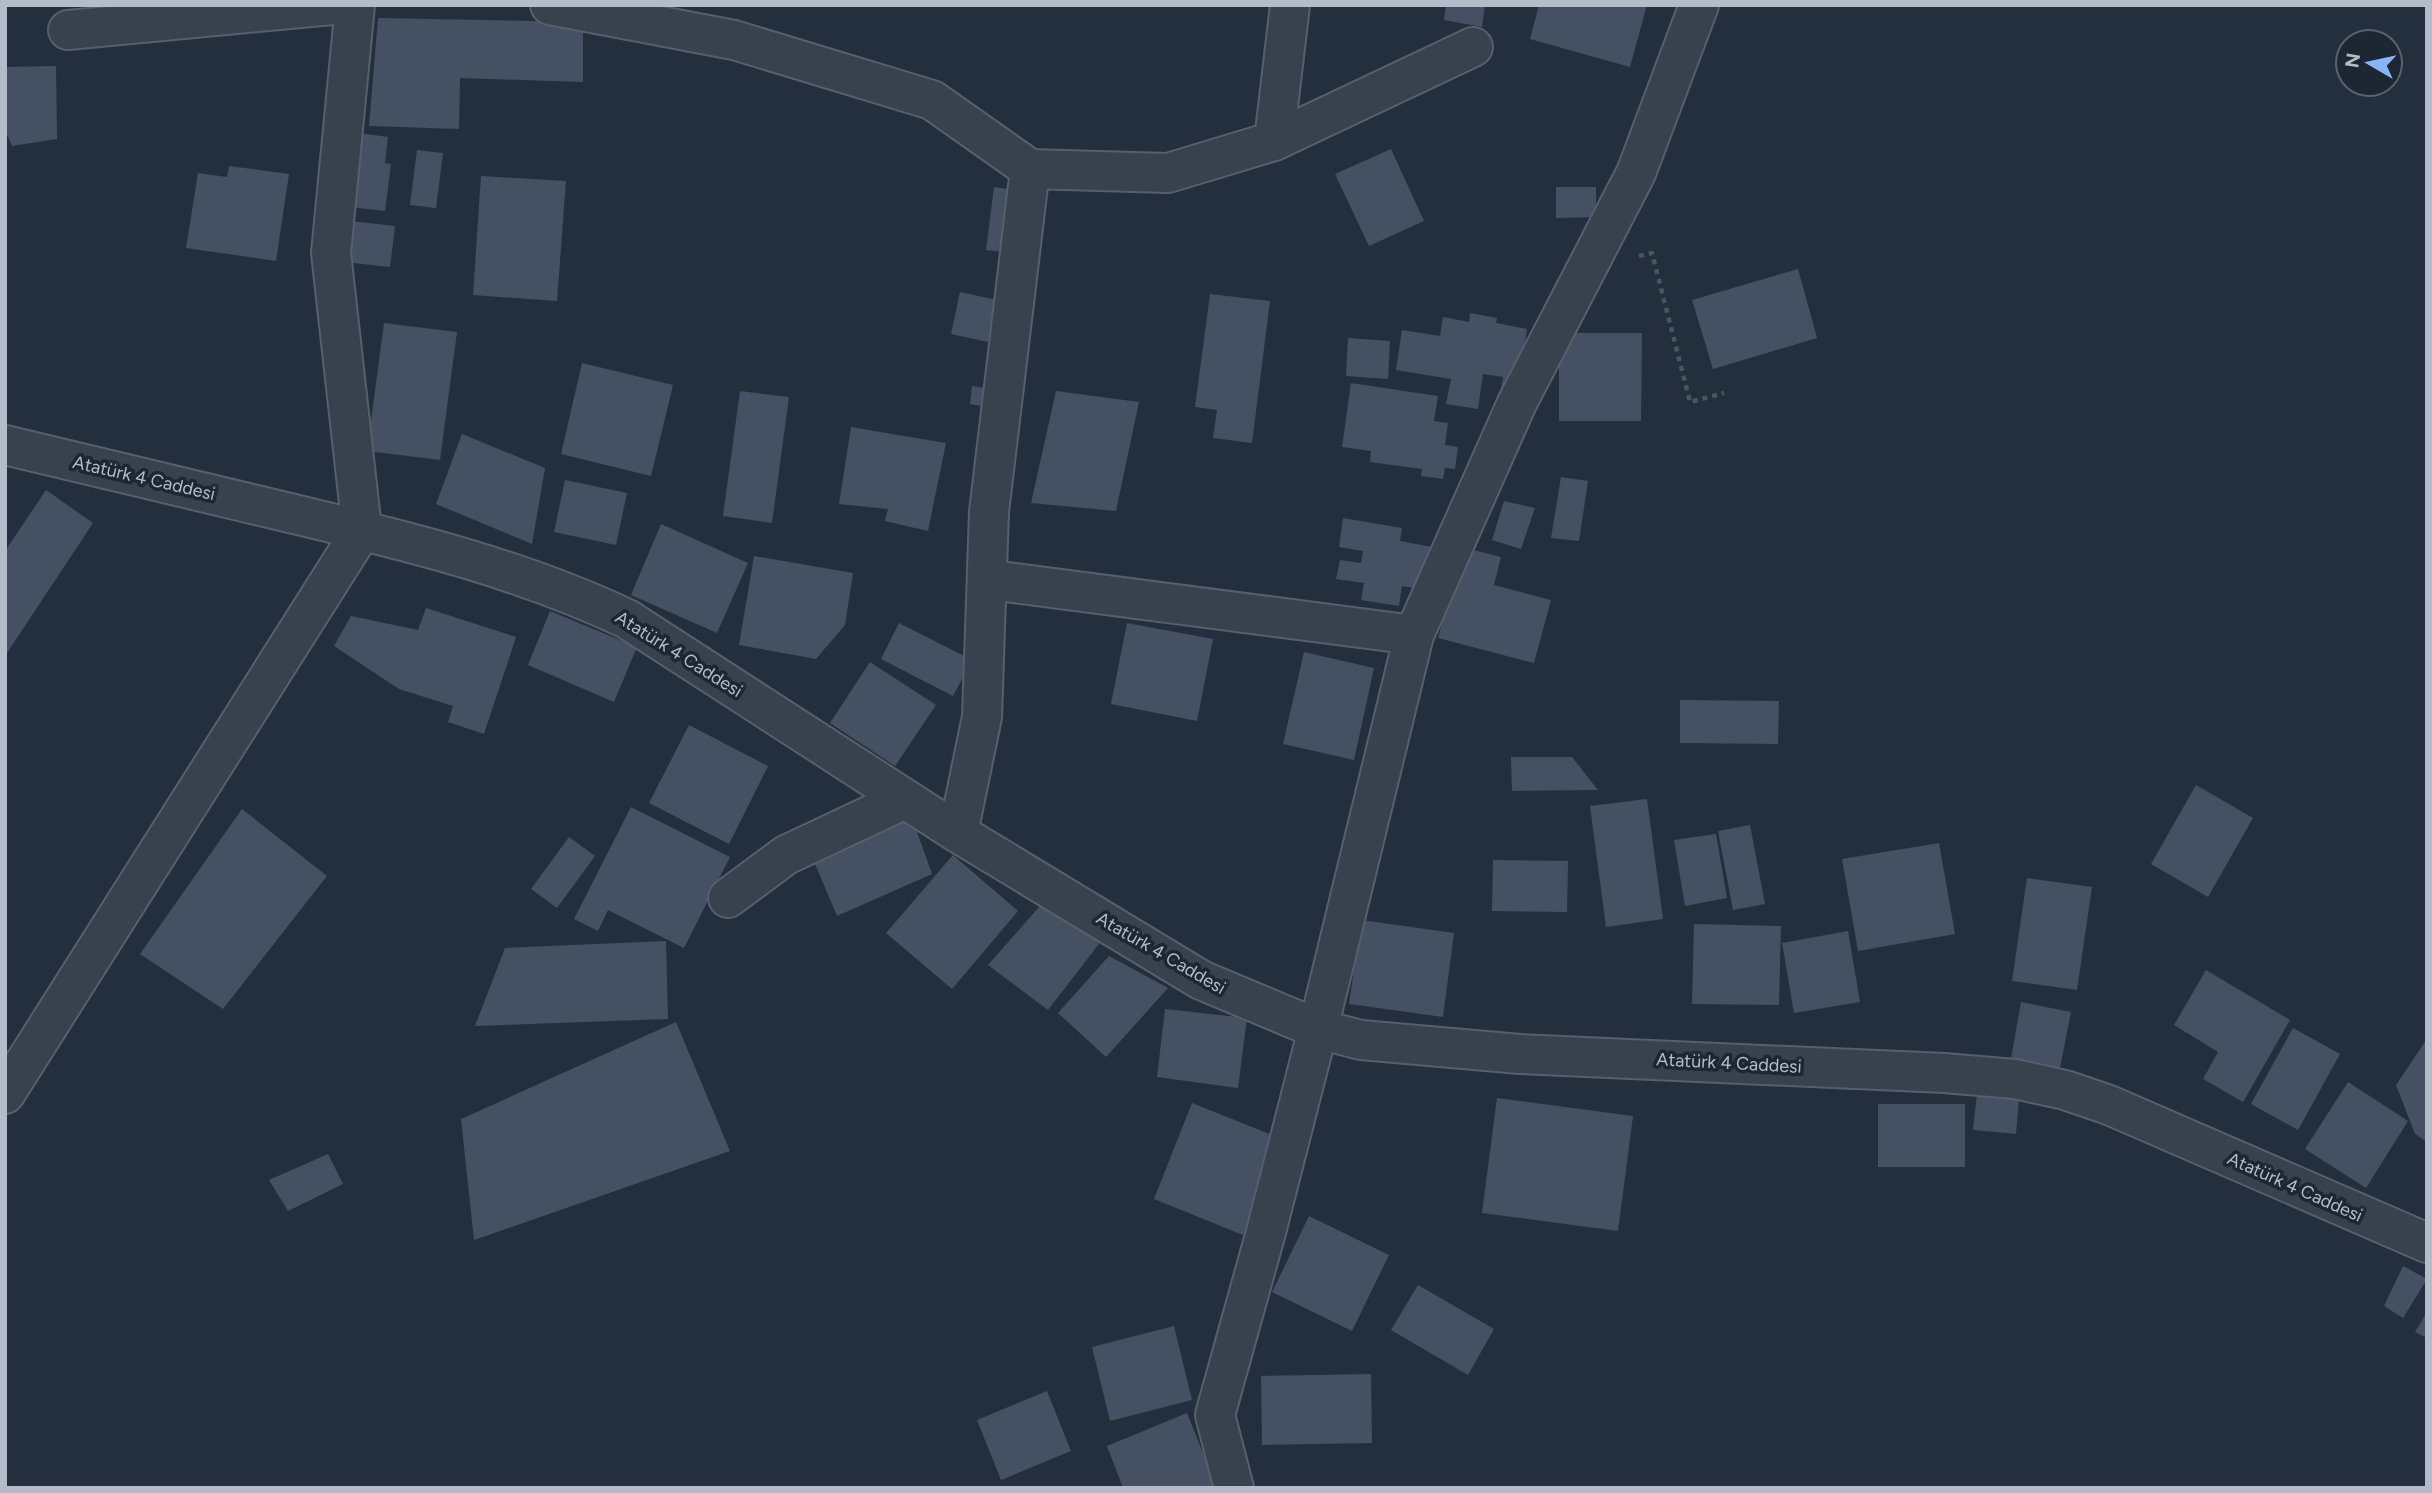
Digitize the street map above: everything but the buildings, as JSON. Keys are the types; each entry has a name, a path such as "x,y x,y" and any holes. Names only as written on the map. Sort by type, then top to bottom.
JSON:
{"street":[{"path":"68,30 332,5"},
{"path":"5,1094 362,530 331,253 355,5"},
{"path":"550,5 734,40 932,100 1030,169 1168,173 1274,141 1473,47"},
{"path":"1274,141 1290,5"},
{"path":"1234,1488 1215,1415 1318,1029 1414,635 1517,403 1636,173 1699,5"},
{"path":"958,833 982,717 989,512 1030,169"},
{"name":"Atatürk 4 Caddesi","path":"5,445 362,530 471,560 592,602 627,619 958,833 1201,979 1318,1029 1361,1040 1520,1054 2015,1079 2065,1090 2109,1105 2427,1243"},
{"path":"987,583 991,580 1414,635"},
{"path":"728,898 786,855 905,799"}],"path":[{"path":"1587,268 1652,253 1690,402 1724,393"}]}
